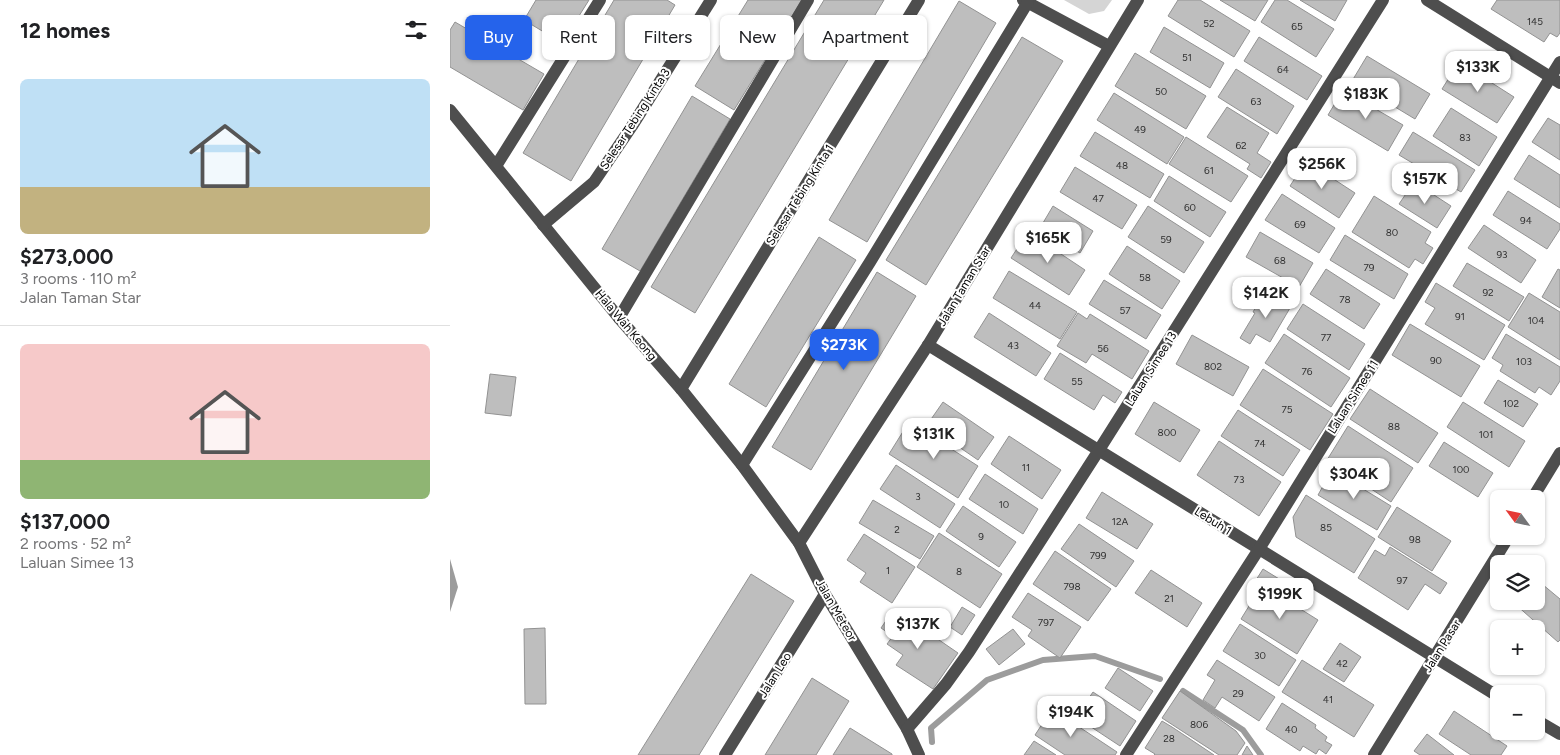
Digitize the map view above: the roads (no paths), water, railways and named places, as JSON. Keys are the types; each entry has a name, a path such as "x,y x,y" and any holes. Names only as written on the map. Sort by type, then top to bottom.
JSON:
{"street":[{"path":"496,166 600,0"},
{"name":"Selesar Tebing Kinta 3","path":"543,225 594,182 632,126 711,0"},
{"path":"619,318 808,0"},
{"name":"Selesar Tebing Kinta 1","path":"681,390 919,0"},
{"name":"Jalan Taman Star","path":"799,543 928,345 1138,0"},
{"name":"Laluan Simee 13","path":"907,729 946,684 969,652 1100,450 1383,0"},
{"path":"1427,0 1555,80"},
{"path":"742,465 870,262 1026,1 1110,46"},
{"name":"Laluan Simee 11","path":"1126,755 1259,549 1555,80 1560,62"},
{"name":"Hala Wah Keong","path":"450,110 619,318 742,465 799,543"},
{"name":"Lebuh 1","path":"928,345 1490,691"},
{"path":"1537,490 1560,453"},
{"name":"Jalan Meteor","path":"799,543 825,594 907,729 919,755"},
{"name":"Jalan Pasar","path":"1374,755 1503,545"},
{"name":"Jalan Leo","path":"725,755 825,594"},
{"path":"1545,725 1560,734"}],"waterway":[{"path":"932,742 931,728 987,680 1043,660 1095,656 1160,679"},
{"path":"1183,691 1243,730 1261,755"}]}
